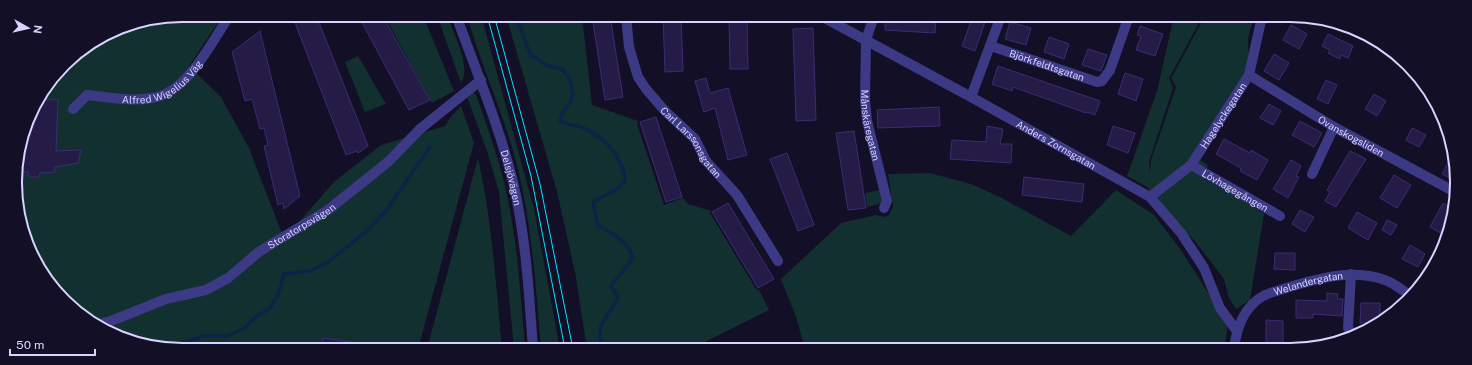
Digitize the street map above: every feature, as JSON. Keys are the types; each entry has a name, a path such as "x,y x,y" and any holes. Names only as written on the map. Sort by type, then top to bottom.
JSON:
{"street":[{"name":"Alfred Wigelius Väg","path":"73,109 87,95 137,100 154,98 169,92 194,69 225,22"},
{"name":"Delsjövägen","path":"459,22 481,80 505,152 517,203 525,255 532,343"},
{"name":"Carl Larssonsgatan","path":"627,22 629,46 638,77 646,90 665,111 695,139 706,161 736,195 778,261"},
{"name":"Anders Zornsgatan","path":"832,22 972,97 1150,197 1181,233 1204,268 1220,308 1236,330"},
{"name":"Månskäregatan","path":"872,22 866,40 865,100 867,121 887,201 884,208"},
{"path":"972,97 999,22"},
{"name":"Björkfeldtsgatan","path":"991,46 1097,82 1102,81 1110,70 1127,22"},
{"name":"Hagelyckegatan","path":"1150,197 1191,165 1250,75 1261,22"},
{"name":"Ovanskogsliden","path":"1250,75 1334,127 1450,189"},
{"name":"Storatorpsvägen","path":"105,322 166,299 206,290 228,278 260,251 328,210 388,162 420,129 481,80"},
{"path":"1312,174 1334,127"},
{"name":"Lövhagegången","path":"1191,165 1280,216"},
{"path":"1350,331 1348,328 1351,274"},
{"name":"Welandergatan","path":"1235,343 1236,330 1247,308 1267,294 1325,277 1351,274 1386,280 1406,292"}],"green space":[{"path":"218,22 189,66 221,97 249,148 284,239 334,182 381,145 445,126 461,106 474,143 420,343 172,343 141,338 121,331 85,310 69,296 55,280 34,244 27,224 23,203 22,172 27,141 34,121 55,85 69,69 93,49 121,34 141,27 162,23"},
{"path":"388,22 426,22 454,91 432,103"},
{"path":"439,22 450,22 460,49 464,68 464,76 461,83"},
{"path":"469,22 483,22 534,209 559,343 540,343 530,234 517,165 512,146"},
{"path":"508,22 583,22 592,105 638,121 637,124 664,205 683,198 688,204 711,211 710,213 756,289 759,290 769,310 703,343 586,343 575,272 557,192"},
{"path":"1173,22 1200,22 1169,78 1173,88 1149,162 1150,173 1151,160 1176,87 1171,78 1202,22 1254,22 1251,26 1248,38 1249,72 1212,123 1201,142 1196,157 1208,165 1204,179 1242,199 1264,214 1250,300 1236,309 1229,298 1224,279 1194,240 1148,196 1149,188 1127,176 1157,91"},
{"path":"358,56 386,104 365,112 345,62"},
{"path":"473,92 476,95 502,173 517,255 524,343 513,343 499,192 487,151 466,94"},
{"path":"478,158 487,205 501,343 429,343"},
{"path":"930,173 971,184 1000,197 1071,236 1116,190 1154,215 1181,250 1217,307 1227,328 1226,343 803,343 796,317 781,279 841,223 876,215 884,217 889,215 893,206 888,174"},
{"path":"880,190 883,203 867,207 865,193"}],"building":[{"path":"295,22 319,22 368,146 358,153 357,151 346,155"},
{"path":"362,22 386,22 430,100 409,110"},
{"path":"593,22 611,22 623,97 605,100"},
{"path":"663,22 681,22 683,71 665,72"},
{"path":"729,22 747,22 748,69 730,69"},
{"path":"885,22 936,22 935,33 885,30"},
{"path":"971,22 985,22 975,51 962,46"},
{"path":"1010,22 1031,28 1026,45 1005,39"},
{"path":"1291,25 1307,34 1299,49 1283,40"},
{"path":"1140,26 1163,34 1155,56 1136,50 1141,36 1137,35"},
{"path":"813,28 816,120 796,121 793,29"},
{"path":"260,31 300,196 284,209 283,203 278,205 264,146 268,145 264,128 260,129 252,99 245,101 232,52"},
{"path":"1328,34 1353,46 1348,58 1341,55 1340,59 1328,53 1330,50 1322,46"},
{"path":"1049,37 1069,44 1064,59 1044,52"},
{"path":"1088,49 1107,55 1101,71 1082,65"},
{"path":"1274,54 1289,63 1279,80 1264,71"},
{"path":"998,66 1100,101 1095,115 1013,87 1012,91 992,84"},
{"path":"1125,73 1143,79 1136,101 1118,94"},
{"path":"706,78 710,93 728,88 747,155 728,160 715,108 704,112 695,81"},
{"path":"1326,80 1337,85 1328,104 1317,99"},
{"path":"1374,94 1386,101 1377,116 1365,109"},
{"path":"45,99 58,100 56,151 81,150 78,163 55,167 55,172 40,173 39,177 29,177 28,172 22,172 23,162 27,141 34,121"},
{"path":"1269,104 1281,111 1273,125 1260,118"},
{"path":"939,107 940,126 878,128 877,110"},
{"path":"656,117 682,197 666,202 640,122"},
{"path":"1300,121 1322,133 1314,147 1292,135"},
{"path":"987,126 1003,129 1000,144 1012,144 1011,163 950,159 952,140 986,142"},
{"path":"1113,126 1135,133 1128,153 1107,145"},
{"path":"1412,128 1426,135 1419,147 1406,140"},
{"path":"854,131 866,208 848,210 836,133"},
{"path":"1224,139 1250,153 1251,150 1268,160 1257,180 1240,171 1241,168 1216,154"},
{"path":"1350,151 1366,159 1336,207 1325,201 1330,192 1327,190"},
{"path":"787,153 814,225 798,231 770,159"},
{"path":"1291,160 1301,166 1296,176 1299,177 1288,198 1273,189"},
{"path":"1449,161 1450,178 1442,174"},
{"path":"1394,175 1411,185 1397,208 1380,198"},
{"path":"1024,177 1084,184 1082,202 1022,195"},
{"path":"728,203 774,279 758,288 712,212"},
{"path":"1443,203 1448,206 1445,224 1441,233 1430,227"},
{"path":"1300,210 1314,217 1305,232 1292,224"},
{"path":"1357,212 1377,223 1368,240 1348,228"},
{"path":"1387,220 1397,225 1391,235 1382,230"},
{"path":"1410,245 1425,254 1418,267 1402,259"},
{"path":"1275,253 1295,253 1295,270 1274,269"},
{"path":"1327,293 1338,294 1337,299 1343,299 1342,316 1313,314 1313,318 1296,318 1296,300 1327,301"},
{"path":"1361,303 1380,303 1380,315 1366,323 1360,323"},
{"path":"1266,320 1283,321 1283,343 1266,343"},
{"path":"323,338 357,343 322,343"}],"waterway":[{"path":"518,22 530,54 546,65 562,69 569,77 573,94 570,103 563,111 560,121 569,125 581,127 597,135 616,155 624,172 625,181 617,189 593,202 598,226 624,242 633,258 611,286 618,297 601,326 601,343"},
{"path":"184,343 202,336 227,336 245,328 253,319 270,308 279,293 284,274 310,271 327,263 368,230 386,211 430,147"}],"tram line":[{"path":"489,22 531,176 564,343"},
{"path":"496,22 540,184 572,343"}]}
